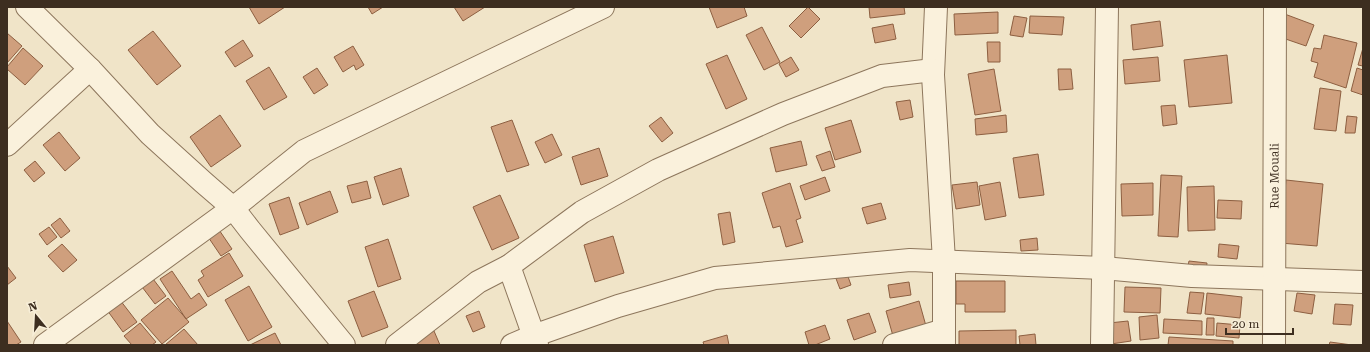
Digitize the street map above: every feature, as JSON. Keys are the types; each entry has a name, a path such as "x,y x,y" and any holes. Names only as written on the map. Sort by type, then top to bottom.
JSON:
{"street":[{"path":"27,7 90,69 150,134 233,208 344,345"},
{"path":"46,345 233,208 304,151 603,7"},
{"path":"894,345 944,337 944,261 933,70 936,7"},
{"path":"1102,345 1107,7"},
{"name":"Rue Mouali","path":"1274,345 1275,7"},
{"path":"7,145 90,69"},
{"path":"397,345 478,282 509,266 582,212 658,170 782,114 882,76 933,70"},
{"path":"512,345 535,340 618,306 715,278 910,260 1103,268 1192,276 1363,282"},
{"path":"509,266 535,340"}],"building":[{"path":"249,7 285,7 259,24"},
{"path":"368,7 383,7 372,14"},
{"path":"454,7 485,7 463,21"},
{"path":"709,7 744,7 747,16 717,28"},
{"path":"808,7 820,19 801,38 789,26"},
{"path":"869,7 904,7 905,14 870,18"},
{"path":"998,12 998,33 955,35 954,14"},
{"path":"1282,13 1314,25 1306,46 1274,35"},
{"path":"1014,16 1027,18 1023,37 1010,35"},
{"path":"1030,16 1064,17 1062,35 1029,33"},
{"path":"1160,21 1163,46 1133,50 1131,25"},
{"path":"893,24 896,39 875,43 872,28"},
{"path":"762,27 780,62 764,70 746,35"},
{"path":"153,31 181,66 157,85 128,50"},
{"path":"7,33 22,46 7,63"},
{"path":"1324,35 1357,43 1346,88 1314,77 1318,63 1311,61 1314,48 1321,49"},
{"path":"243,40 253,56 235,67 225,52"},
{"path":"987,42 1000,42 1000,62 988,62"},
{"path":"353,46 364,65 356,70 354,65 343,72 334,57"},
{"path":"23,48 43,66 25,85 7,69 7,67"},
{"path":"1363,48 1363,66 1358,65"},
{"path":"727,55 747,99 726,109 706,64"},
{"path":"1227,55 1232,103 1189,107 1184,60"},
{"path":"791,57 799,70 786,77 779,64"},
{"path":"1158,57 1160,81 1125,84 1123,60"},
{"path":"269,67 287,97 264,110 246,81"},
{"path":"317,68 328,85 314,94 303,77"},
{"path":"1357,68 1363,70 1363,95 1351,91"},
{"path":"994,69 1001,111 975,115 968,74"},
{"path":"1058,69 1071,69 1073,89 1059,90"},
{"path":"1320,88 1341,91 1336,131 1314,129"},
{"path":"910,100 913,117 900,120 896,102"},
{"path":"1175,105 1177,124 1163,126 1161,106"},
{"path":"220,115 241,146 211,167 190,137"},
{"path":"1006,115 1007,132 976,135 975,119"},
{"path":"1347,116 1357,117 1355,133 1345,133"},
{"path":"661,117 673,133 662,142 649,126"},
{"path":"512,120 529,165 507,172 491,127"},
{"path":"851,120 861,152 835,160 825,128"},
{"path":"59,132 80,158 65,171 43,145"},
{"path":"552,134 562,155 545,163 535,142"},
{"path":"801,141 807,165 776,172 770,148"},
{"path":"599,148 608,176 581,185 572,157"},
{"path":"830,151 835,167 822,171 816,156"},
{"path":"1038,154 1044,195 1019,198 1013,158"},
{"path":"35,161 45,173 34,182 24,170"},
{"path":"401,168 409,196 383,205 374,177"},
{"path":"1161,175 1182,176 1178,237 1158,236"},
{"path":"825,177 830,191 805,200 800,186"},
{"path":"1286,180 1323,184 1317,246 1280,243"},
{"path":"367,181 371,198 352,203 347,186"},
{"path":"977,182 980,205 956,209 952,185"},
{"path":"1000,182 1006,216 985,220 979,186"},
{"path":"790,183 801,218 796,220 803,242 786,247 780,226 773,228 762,193"},
{"path":"1153,183 1153,215 1122,216 1121,184"},
{"path":"1214,186 1215,230 1188,231 1187,187"},
{"path":"330,191 338,212 307,225 299,203"},
{"path":"500,195 519,238 492,250 473,207"},
{"path":"289,197 299,228 280,235 269,204"},
{"path":"1218,200 1242,201 1241,219 1217,218"},
{"path":"881,203 886,219 867,224 862,208"},
{"path":"730,212 735,242 723,245 718,214"},
{"path":"60,218 70,231 61,238 51,225"},
{"path":"211,218 232,249 221,256 200,225"},
{"path":"49,227 57,237 47,245 39,234"},
{"path":"613,236 624,273 595,282 584,245"},
{"path":"1037,238 1038,250 1021,251 1020,240"},
{"path":"388,239 401,279 378,287 365,247"},
{"path":"62,244 77,260 63,272 48,256"},
{"path":"1219,244 1239,246 1237,259 1218,257"},
{"path":"229,253 243,276 208,297 198,280 204,276 201,271"},
{"path":"1189,261 1207,263 1206,272 1187,270"},
{"path":"7,266 16,278 7,285"},
{"path":"147,271 166,296 155,304 136,279"},
{"path":"172,271 191,299 199,293 207,305 186,319 160,279"},
{"path":"846,271 851,285 840,289 835,276"},
{"path":"956,281 1005,281 1005,312 965,312 965,304 956,304"},
{"path":"909,282 911,295 890,298 888,285"},
{"path":"249,286 272,327 248,341 225,300"},
{"path":"1125,287 1161,288 1160,313 1124,312"},
{"path":"374,291 388,327 362,337 348,301"},
{"path":"1190,292 1204,293 1201,314 1187,313"},
{"path":"1207,293 1242,297 1240,318 1205,314"},
{"path":"1297,293 1315,295 1312,314 1294,311"},
{"path":"168,298 189,322 162,344 141,320"},
{"path":"120,300 137,322 123,332 107,310"},
{"path":"919,301 926,326 893,336 886,311"},
{"path":"1335,304 1353,305 1351,325 1333,324"},
{"path":"479,311 485,327 473,332 466,316"},
{"path":"869,313 876,332 854,340 847,320"},
{"path":"1157,315 1159,338 1140,340 1139,317"},
{"path":"1207,318 1214,318 1214,335 1206,335"},
{"path":"1164,319 1202,321 1202,335 1163,333"},
{"path":"7,321 21,342 16,345 7,345"},
{"path":"1128,321 1131,341 1111,344 1109,323"},
{"path":"140,323 156,342 152,345 132,345 124,336"},
{"path":"1217,323 1240,325 1239,338 1216,336"},
{"path":"825,325 830,339 815,345 809,345 805,332"},
{"path":"184,329 198,345 165,345"},
{"path":"1016,330 1016,345 959,345 959,331"},
{"path":"434,331 440,345 408,345 408,343"},
{"path":"275,333 281,345 250,345"},
{"path":"1035,334 1036,345 1020,345 1019,336"},
{"path":"727,335 729,345 704,345 703,342"},
{"path":"1169,337 1233,341 1233,345 1168,345"},
{"path":"1330,342 1352,345 1329,345"}]}
